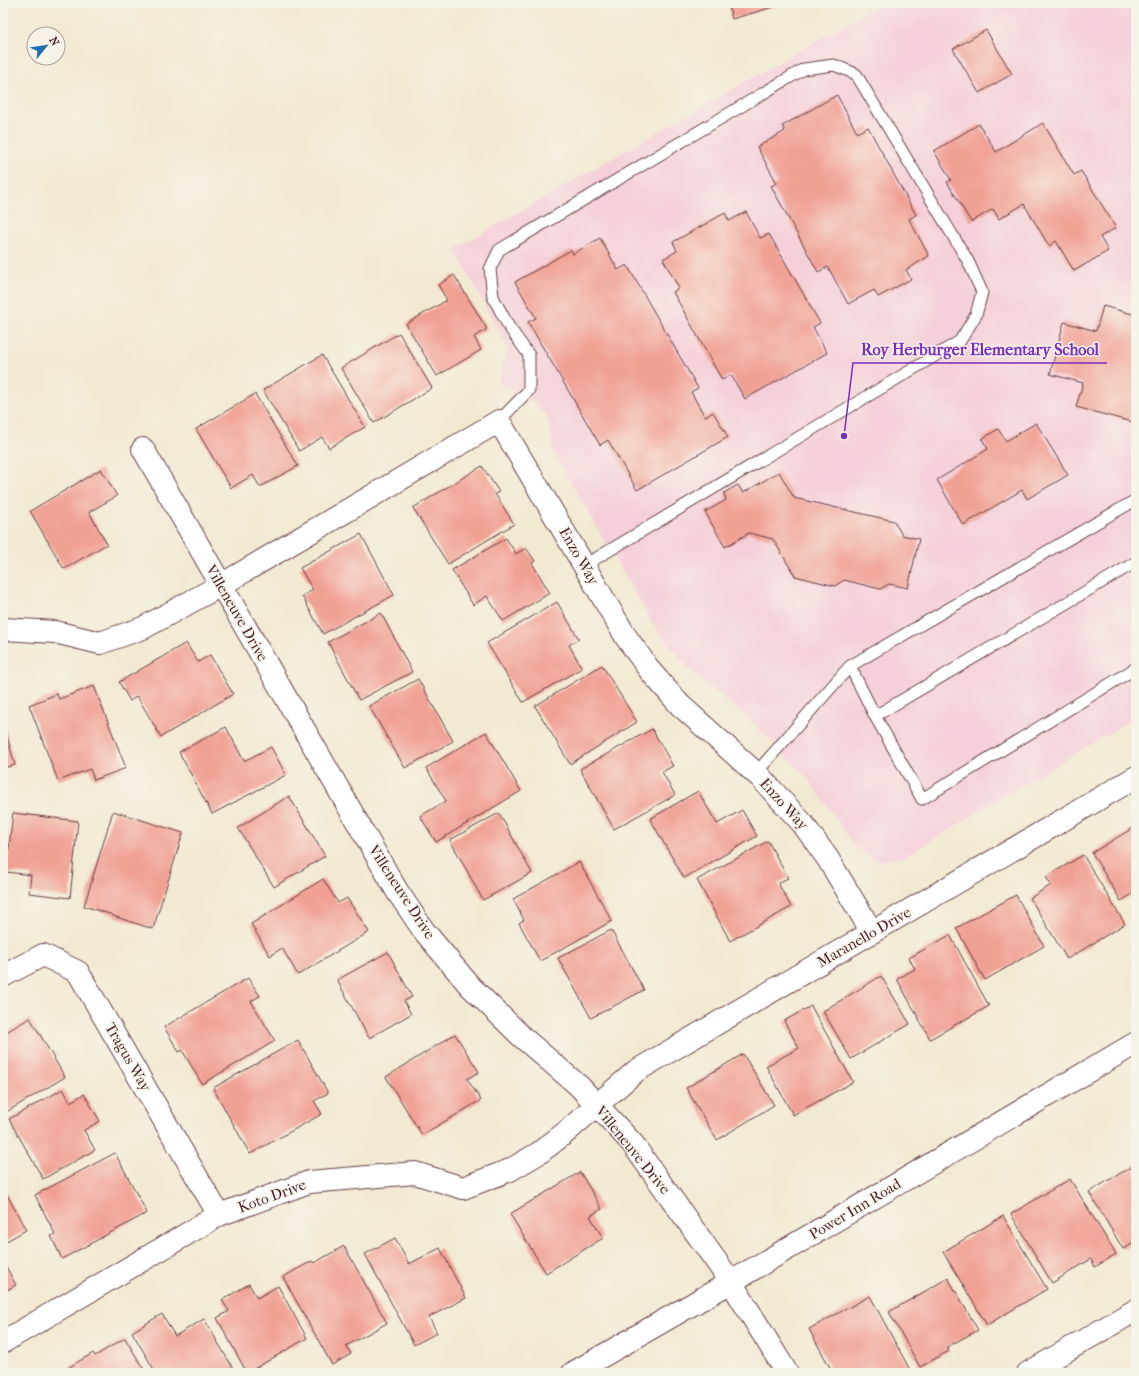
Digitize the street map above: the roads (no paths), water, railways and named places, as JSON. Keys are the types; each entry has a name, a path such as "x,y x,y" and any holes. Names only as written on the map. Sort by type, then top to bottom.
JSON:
{"street":[{"name":"Enzo Way","path":"499,421 626,637 651,672 680,705 756,773 803,824 828,858 872,932"},
{"path":"3,629 55,632 100,643 143,628 221,585 499,421"},
{"name":"Villeneuve Drive","path":"143,449 393,884 424,931 470,986 522,1037 579,1086 632,1143 731,1282 787,1373"},
{"name":"Maranello Drive","path":"597,1104 636,1071 1136,777"},
{"name":"Tragus Way","path":"3,976 43,956 78,972 219,1215"},
{"name":"Power Inn Road","path":"573,1373 1136,1044"},
{"name":"Koto Drive","path":"3,1342 219,1215 309,1182 414,1173 463,1188 510,1170 539,1153 565,1133 597,1104"},
{"path":"1028,1373 1136,1310"}],"lane":[{"path":"499,421 529,390 529,356 509,327 493,298 490,269 499,250 804,69 834,64 856,74 968,262 982,292 976,315 960,341 585,566"},
{"path":"756,773 850,666 1134,501 1136,505"},
{"path":"874,716 1136,562"},
{"path":"850,666 874,716 922,799 1136,668"}],"place":[{"name":"Roy Herburger Elementary School","path":"844,436"}]}
